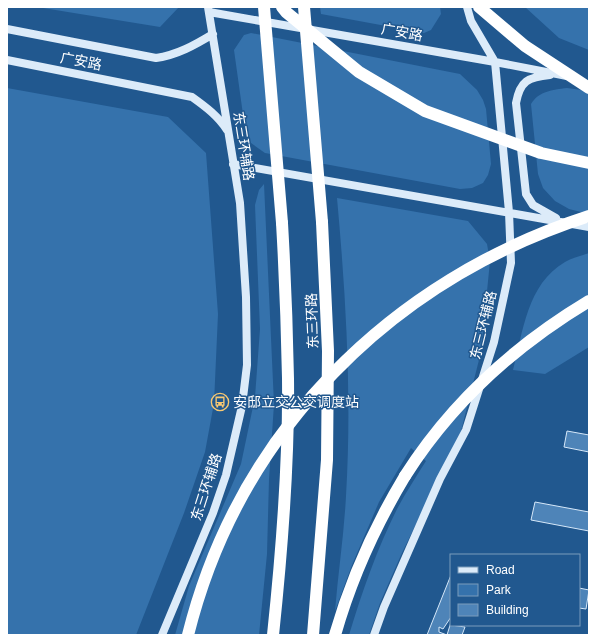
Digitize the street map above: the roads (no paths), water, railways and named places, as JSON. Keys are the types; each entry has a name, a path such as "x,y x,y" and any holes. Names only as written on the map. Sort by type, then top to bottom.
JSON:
{"highway":[{"name":"东三环路","path":"264,7 282,223 288,395 286,480 281,564 273,635"},
{"path":"282,7 286,12 359,72 425,111 541,153 589,163"},
{"name":"东三环路","path":"304,7 322,222 328,351 327,460 313,635"},
{"path":"479,7 525,46 589,88"},
{"path":"188,635 202,584 230,519 246,488 291,421 319,388 370,338 411,305 442,283 478,263 531,237 589,216"},
{"path":"335,635 366,549 383,513 427,443 476,386 498,365 533,337 589,301"}],"main road":[{"name":"东三环辅路","path":"374,635 384,607 440,479 466,430 494,342 510,263 509,212 495,62 471,21 467,7"},
{"name":"东三环辅路","path":"162,635 226,475 242,406 247,365 246,297 240,203 209,9"},
{"name":"广安路","path":"209,9 589,81"},
{"name":"广安路","path":"7,29 156,58 169,56 190,47 213,34"},
{"name":"广安路","path":"7,60 192,97 222,122 230,134"},
{"path":"558,75 540,76 525,81 519,89 516,104 526,194 533,206 563,222"},
{"path":"233,164 589,227"}],"place":[{"name":"安邸立交公交调度站","path":"220,402"}]}
